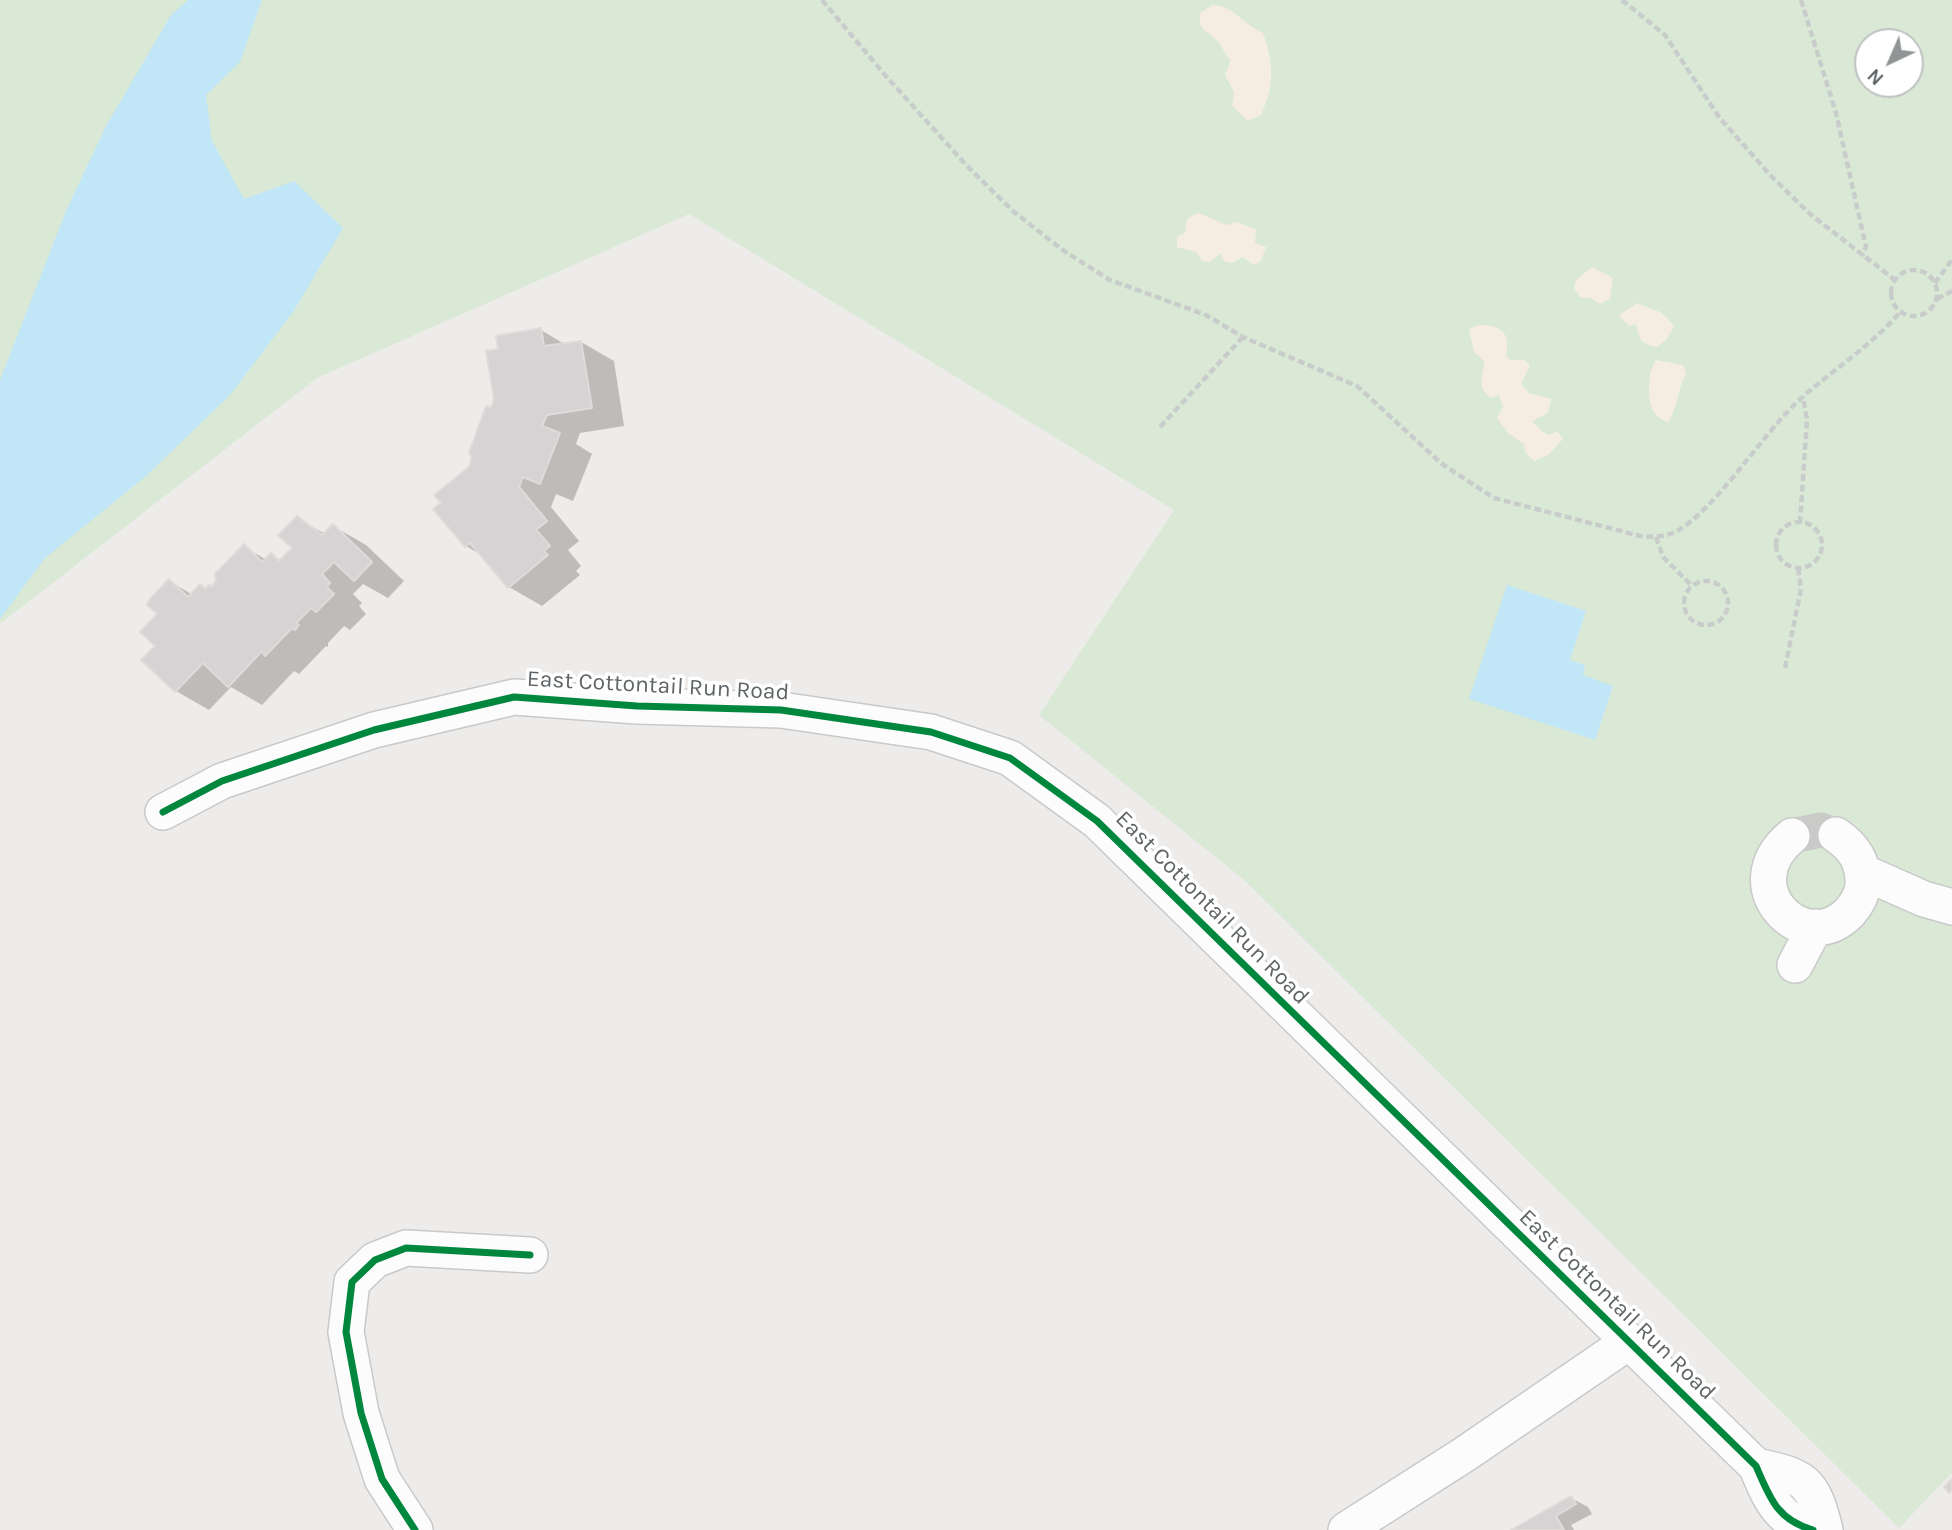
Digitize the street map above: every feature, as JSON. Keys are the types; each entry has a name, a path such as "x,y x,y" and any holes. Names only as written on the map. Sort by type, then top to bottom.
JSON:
{"street":[{"name":"East Cottontail Run Road","path":"163,812 222,781 374,730 514,697 637,706 781,710 931,732 1010,758 1097,821 1627,1343 1756,1466 1772,1502 1793,1524 1813,1530"},
{"path":"1792,836 1772,858 1767,873 1768,888 1773,902 1784,915 1799,924 1815,927 1831,925 1846,916 1857,904 1863,888 1863,872 1858,856 1849,843 1836,835"},
{"path":"1863,872 1924,899 1952,906"},
{"path":"1795,965 1815,927"},
{"path":"415,1530 382,1479 361,1413 346,1332 352,1282 375,1260 406,1248 530,1255"},
{"path":"1346,1530 1465,1454 1627,1343"},
{"path":"1756,1466 1794,1474 1818,1499 1825,1530"}],"path":[{"path":"822,0 901,93 1014,212 1063,251 1110,280 1206,315 1242,337 1357,386 1442,464 1494,498 1622,532 1656,537 1676,531 1701,511 1771,429 1803,397 1864,350 1901,311"},
{"path":"1622,0 1665,35 1719,117 1771,176 1810,214 1895,280"},
{"path":"1801,0 1842,137 1866,247 1862,256"},
{"path":"1935,284 1952,261"},
{"path":"1936,300 1935,284 1924,272 1903,272 1895,280 1891,291 1901,311 1910,316 1921,315 1930,309 1936,300 1952,291"},
{"path":"1160,427 1242,337"},
{"path":"1800,523 1807,419 1803,397"},
{"path":"1800,523 1815,529 1821,538 1822,549 1818,559 1809,566 1798,568 1788,566 1780,558 1776,547 1778,536 1784,528 1800,523"},
{"path":"1656,537 1663,557 1691,585"},
{"path":"1785,668 1801,589 1798,568"},
{"path":"1701,580 1712,580 1722,586 1728,595 1728,606 1716,623 1705,626 1696,623 1687,615 1683,604 1691,585 1701,580"}],"green space":[{"path":"0,0 1952,0 1952,1473 1899,1528 1243,879 1039,715 1174,510 689,214 317,378 0,624"}],"sand":[{"path":"1213,5 1226,8 1263,33 1267,44 1271,64 1269,93 1261,115 1248,121 1232,106 1234,92 1225,75 1231,60 1200,23 1201,12"},
{"path":"1199,213 1226,225 1238,222 1256,230 1255,243 1266,247 1261,261 1254,265 1243,257 1232,263 1225,262 1220,253 1210,262 1202,261 1196,252 1177,247 1177,237 1185,233 1188,220"},
{"path":"1592,267 1613,278 1610,299 1600,304 1590,298 1581,298 1574,288 1576,280"},
{"path":"1637,303 1662,313 1674,326 1666,340 1657,347 1644,342 1636,324 1629,326 1619,315"},
{"path":"1479,325 1503,332 1507,341 1506,355 1510,360 1525,360 1530,365 1521,384 1529,393 1551,399 1548,413 1532,421 1541,431 1549,435 1557,431 1563,439 1548,455 1534,461 1525,452 1524,444 1508,433 1497,418 1503,407 1499,395 1490,398 1483,388 1481,381 1484,361 1474,352 1469,329"},
{"path":"1656,360 1683,365 1686,374 1668,422 1653,411 1649,397 1649,380"}],"water":[{"path":"188,0 262,0 240,62 206,95 212,141 244,199 294,181 343,228 293,312 230,395 145,477 45,558 0,619 0,380 66,211 106,126 171,15"},
{"path":"1507,585 1586,611 1570,660 1585,665 1583,675 1613,686 1595,740 1469,699"}],"building":[{"path":"541,328 544,346 581,341 592,408 547,415 542,426 560,433 540,484 523,477 519,487 547,521 536,530 550,546 544,551 548,555 508,588 470,543 465,547 433,509 441,503 434,495 469,467 472,456 469,453 486,406 491,408 494,399 486,351 498,349 496,336"},
{"path":"297,516 322,535 333,524 372,562 354,581 334,562 322,574 330,583 327,587 334,594 316,612 311,608 296,623 299,625 295,630 292,628 265,656 262,651 228,687 203,663 175,692 141,660 155,646 140,632 157,614 147,605 150,599 169,579 188,597 200,584 205,589 209,585 211,587 216,581 215,574 244,544 262,562 271,553 279,561 292,548 278,535"},
{"path":"1952,1479 1952,1490 1949,1493 1944,1487"},
{"path":"1571,1496 1576,1504 1556,1516 1564,1530 1511,1530"}],"tunnel":[{"path":"1792,836 1821,830 1836,835"}],"cycle path":[{"path":"163,812 222,781 374,730 514,697 637,706 781,710 931,732 1010,758 1097,821 1756,1466 1771,1498 1783,1514 1801,1526 1813,1530"},
{"path":"415,1530 382,1479 361,1413 346,1332 352,1282 375,1260 406,1248 530,1255"}]}
